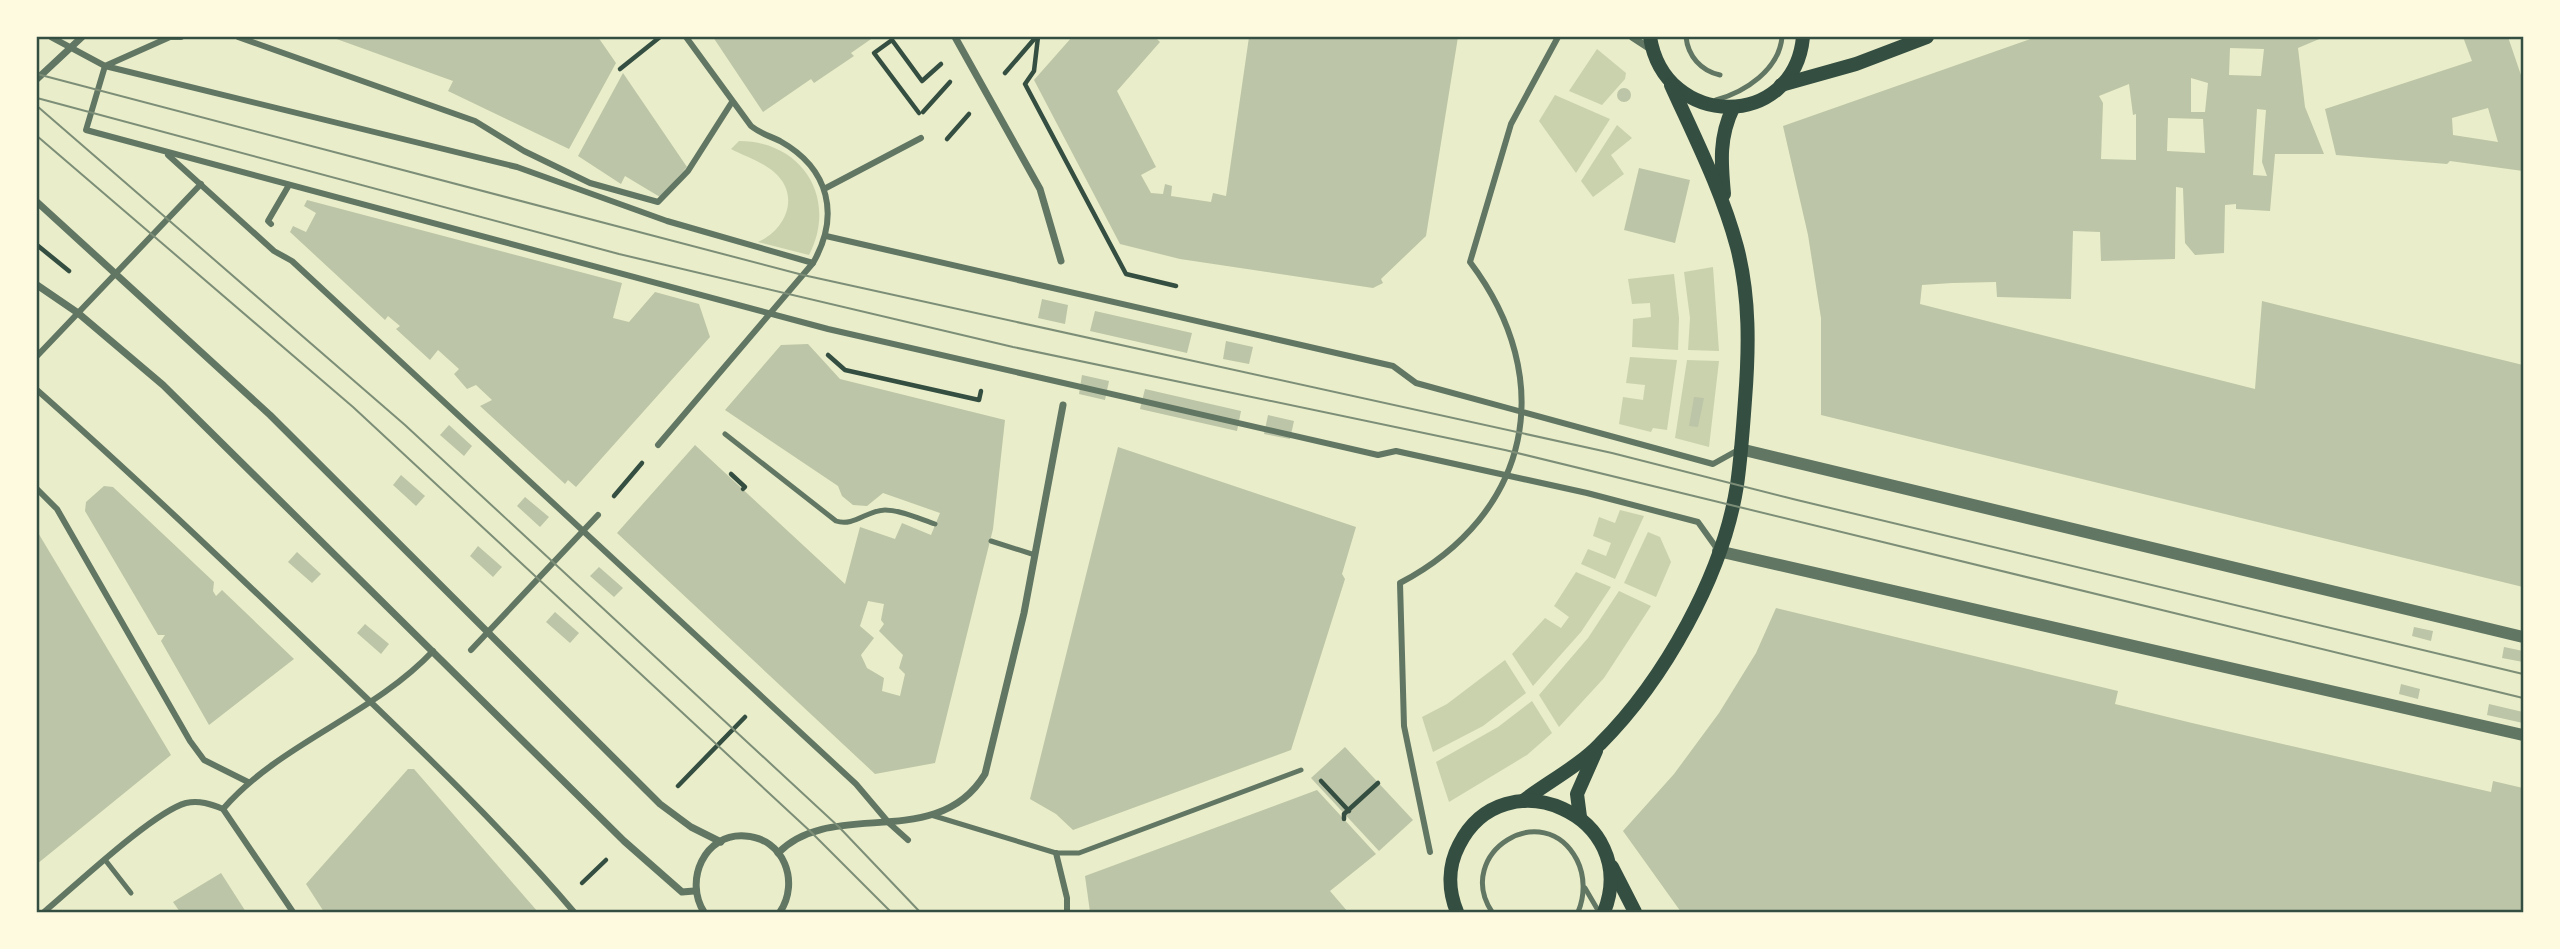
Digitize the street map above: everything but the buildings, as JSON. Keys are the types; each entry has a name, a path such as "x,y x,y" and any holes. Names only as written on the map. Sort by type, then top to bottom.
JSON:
{"main road":[{"path":"1781,85 1797,60 1803,37"},
{"path":"1671,85 1703,104 1733,107 1750,104 1781,85 1856,64 1927,37"},
{"path":"1457,912 1451,886 1451,869 1463,838 1486,814 1524,801 1598,747 1647,688 1669,656 1709,578 1737,485 1749,347 1746,294 1738,249 1725,206 1671,85 1659,69 1651,43"},
{"path":"1725,206 1720,149 1725,125 1733,107"},
{"path":"1580,817 1577,794 1598,747"},
{"path":"1524,801 1550,803 1580,817 1603,846 1635,912"},
{"path":"1601,912 1611,881 1609,862"}],"street":[{"path":"51,37 105,66 517,167 667,221 813,263"},
{"path":"37,79 82,37"},
{"path":"181,37 170,37 105,66 86,131 769,314 1378,454 1396,451 1587,493 1698,522 1718,551 2148,652 2523,735"},
{"path":"237,37 474,121 524,151 590,183 658,202 688,171 732,102"},
{"path":"658,445 813,263 826,236 830,215 824,188 807,163 779,141 762,135 732,102 686,37"},
{"path":"955,37 1040,189 1061,261"},
{"path":"1430,852 1404,726 1400,583 1428,569 1453,550 1494,502 1507,475 1517,444 1521,379 1516,347 1505,317 1470,262 1511,124 1558,37"},
{"path":"1632,37 1651,43"},
{"path":"824,188 921,138"},
{"path":"167,153 274,251 292,261 584,531 856,784 889,823 908,840"},
{"path":"37,356 201,184"},
{"path":"271,224 268,221 289,185"},
{"path":"37,202 270,415 660,804 691,827 721,842"},
{"path":"826,236 1393,366 1416,383 1713,464 1741,449 2523,638"},
{"path":"37,285 78,313 163,385 634,849 682,892 694,891"},
{"path":"37,390 128,470 370,701 540,873 574,912"},
{"path":"778,853 791,840 811,832 889,823 930,815 964,799 985,774 1035,555 1063,405"},
{"path":"37,489 57,509 190,741 204,760 248,782"},
{"path":"471,650 598,515"},
{"path":"223,809 248,782 370,701 433,651"},
{"path":"44,912 173,808 189,802 206,803 223,809 293,912"},
{"path":"704,912 694,891 699,864 721,842 745,836 769,844 778,853 789,878 785,910"},
{"path":"1056,853 1067,898 1067,912"}],"lane":[{"path":"1686,37 1695,61 1710,73 1720,75"},
{"path":"1703,104 1734,93 1758,78 1776,58 1782,37"},
{"path":"724,434 836,521 851,522 886,510 935,524"},
{"path":"991,541 1035,555"},
{"path":"930,815 1056,853 1079,853 1299,771"},
{"path":"1492,912 1482,887 1485,865 1497,846 1516,835 1539,832 1559,839 1572,850 1588,897 1601,912"},
{"path":"106,861 131,893"},
{"path":"1578,912 1583,882"}],"path":[{"path":"620,69 660,37"},
{"path":"1021,55 1037,37"},
{"path":"1037,37 1034,71 1025,84 1126,275 1180,287"},
{"path":"934,72 922,81 892,40 874,53 920,116 938,95"},
{"path":"823,347 831,360 845,370 979,400 981,390"},
{"path":"598,515 658,445"},
{"path":"1299,771 1309,787 1320,780 1349,811"},
{"path":"1344,819 1378,783"}],"green space":[{"path":"1597,49 1626,73 1625,79 1602,105 1569,91"},
{"path":"1555,95 1610,119 1576,173 1539,121"},
{"path":"1617,125 1632,138 1611,155 1624,174 1593,197 1581,181"},
{"path":"739,141 762,144 781,151 797,162 809,177 816,194 819,214 817,234 809,255 758,242 782,221 787,211 787,191 770,168 731,149"},
{"path":"1713,267 1719,351 1688,350 1690,318 1684,272"},
{"path":"1674,274 1679,318 1678,350 1632,347 1633,319 1651,317 1650,303 1632,304 1628,279"},
{"path":"1630,357 1677,360 1667,430 1653,428 1651,432 1619,424 1623,397 1643,400 1645,385 1626,383"},
{"path":"1687,360 1719,361 1709,447 1675,438"},
{"path":"1620,510 1644,516 1615,579 1581,564 1588,549 1606,556 1611,543 1593,536 1599,517 1615,523"},
{"path":"1648,532 1660,537 1671,562 1656,597 1624,583"},
{"path":"1576,572 1611,587 1581,632 1533,686 1512,654 1545,618 1561,628 1569,617 1554,606"},
{"path":"1619,591 1651,606 1604,678 1559,727 1539,695 1588,638"},
{"path":"1505,660 1526,693 1483,726 1433,752 1422,717 1447,704"},
{"path":"1532,701 1552,733 1527,755 1449,802 1436,762 1498,727"}],"tram line":[{"path":"37,74 803,275 1612,453 2523,674"},
{"path":"37,98 619,254 1013,347 1505,450 2523,698"},
{"path":"37,106 405,425 839,827 920,912"},
{"path":"37,136 353,407 811,832 891,912"}]}
